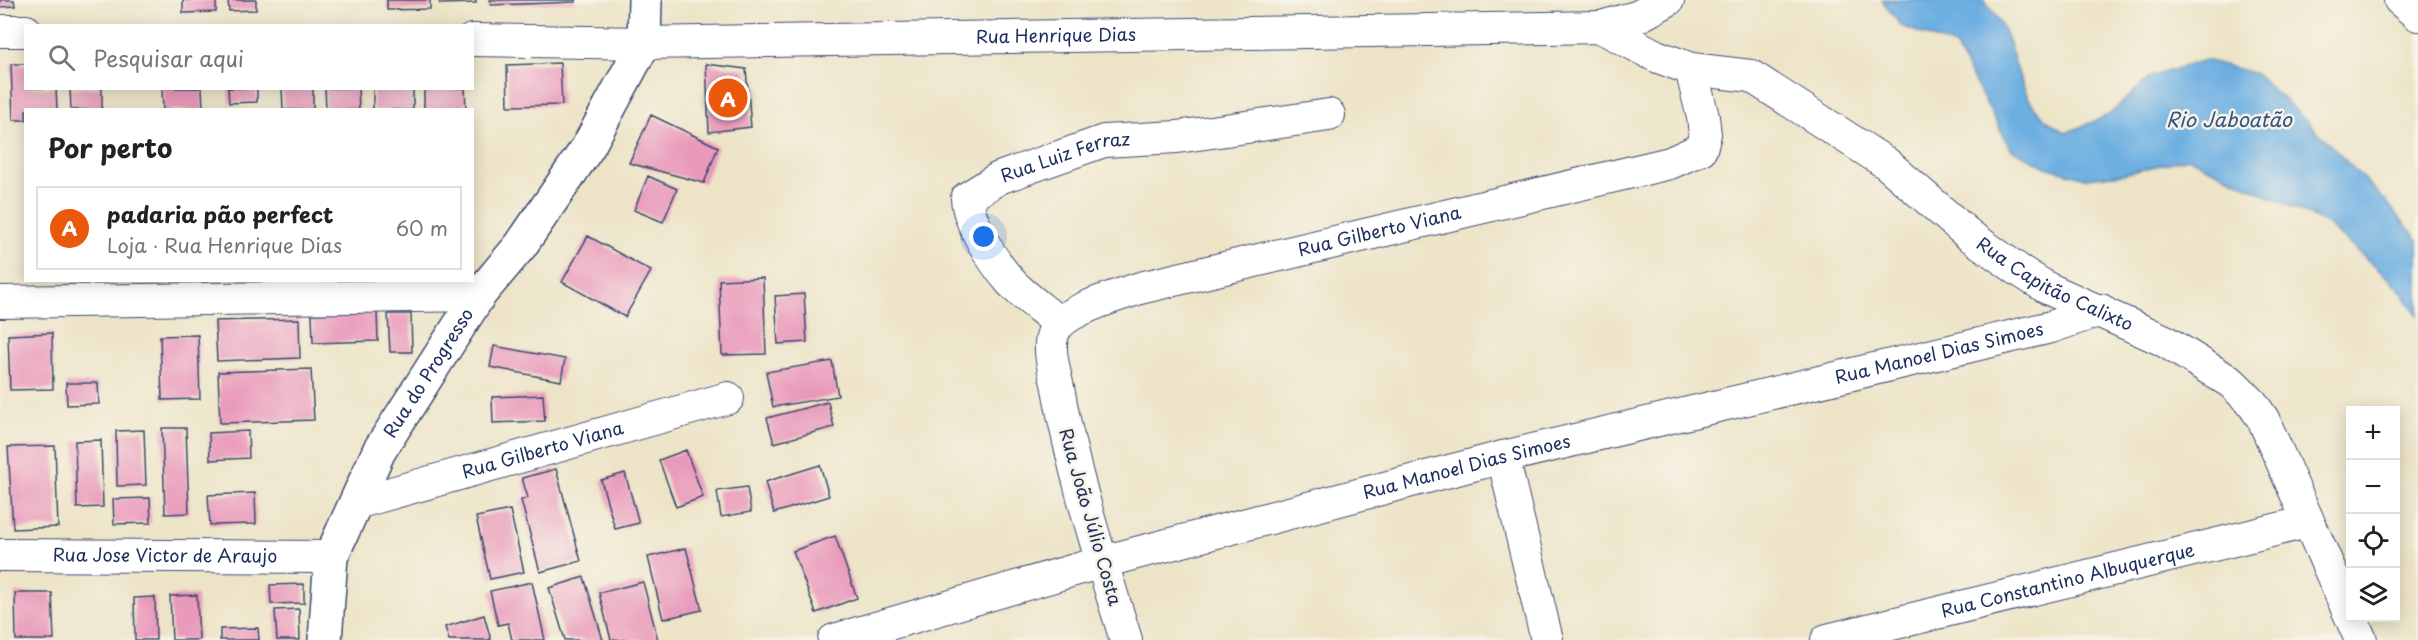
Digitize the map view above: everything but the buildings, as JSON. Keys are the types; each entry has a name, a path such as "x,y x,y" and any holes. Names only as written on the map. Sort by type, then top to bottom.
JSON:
{"street":[{"name":"Rua do Progresso","path":"325,640 331,556 379,451 479,295 521,245 588,147 644,43 645,0"},
{"path":"1601,27 1639,16 1668,0"},
{"path":"2400,0 2418,15"},
{"name":"Rua Henrique Dias","path":"474,40 644,43 1601,27 1634,45"},
{"path":"0,31 24,31"},
{"name":"Rua Capitão Calixto","path":"1634,45 1691,69 1751,76 1886,163 1969,235 2017,269 2048,288 2163,340 2232,383 2252,403 2273,441 2361,640"},
{"name":"Rua Gilberto Viana","path":"1059,323 1076,313 1140,288 1670,163 1701,149 1705,144 1704,126 1691,69"},
{"name":"Rua Luiz Ferraz","path":"1059,323 1010,281 978,232 968,211 968,198 999,178 1104,141 1177,137 1329,115"},
{"path":"0,302 479,295"},
{"name":"Rua Manoel Dias Simoes","path":"834,640 1102,562 1503,457 2051,327 2101,310"},
{"name":"Rua João Júlio Costa","path":"1059,323 1052,334 1052,349 1061,408 1078,486 1126,640"},
{"name":"Rua Gilberto Viana","path":"356,503 728,398"},
{"path":"1503,457 1547,640"},
{"name":"Rua Constantino Albuquerque","path":"1827,640 2307,522"},
{"name":"Rua Jose Victor de Araujo","path":"0,555 331,556"}],"water":[{"name":"Rio Jaboatão","path":"1882,0 1984,0 2003,28 2029,99 2038,111 2066,133 2109,115 2150,77 2205,60 2256,74 2308,122 2391,207 2418,240 2418,316 2398,287 2327,224 2189,158 2123,174 2086,178 2049,168 2011,149 1955,46 1901,26"}],"place":[{"name":"padaria pão perfect","path":"728,98"}]}
